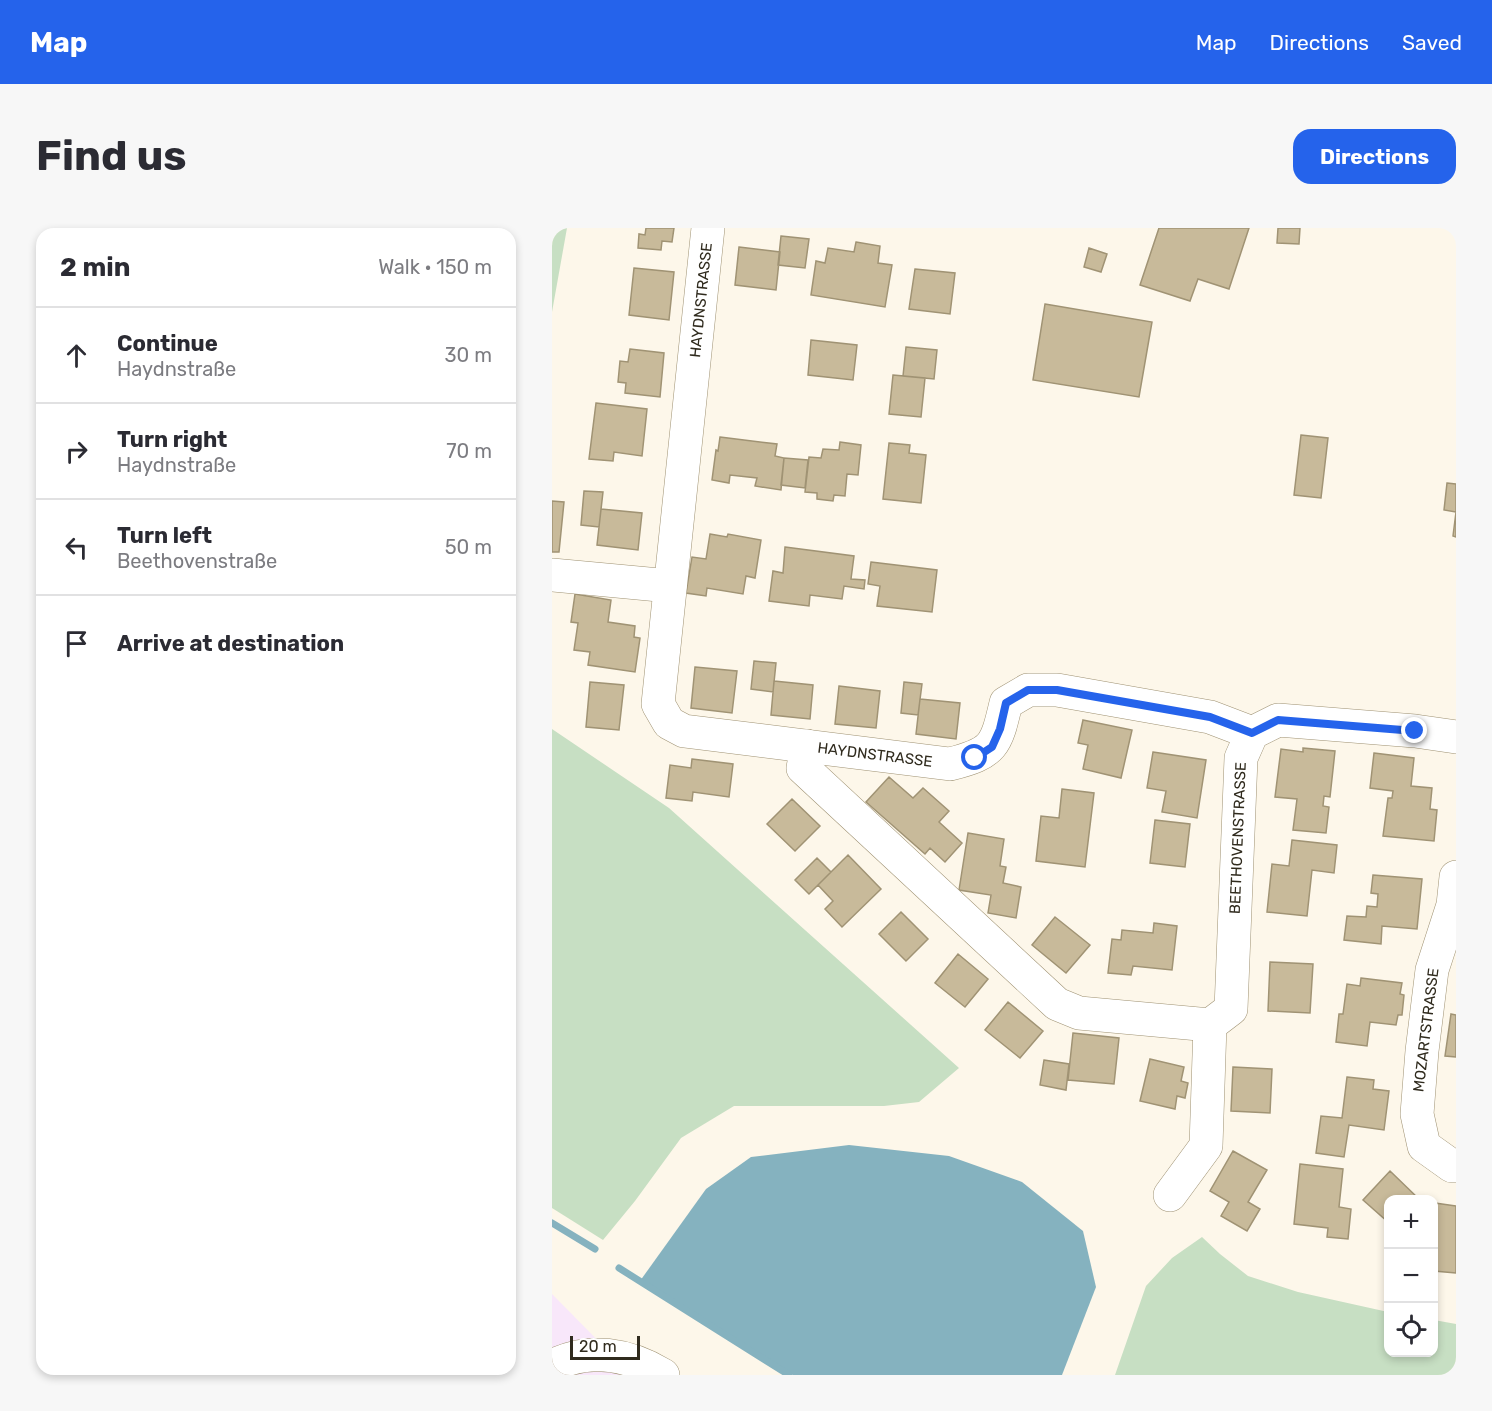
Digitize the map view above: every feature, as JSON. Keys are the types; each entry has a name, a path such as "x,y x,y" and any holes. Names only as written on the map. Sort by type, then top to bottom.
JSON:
{"street":[{"name":"HAYDNSTRASSE","path":"708,228 657,704 669,723 684,731 951,764 975,758 992,747 1000,729 1006,703 1028,690 1057,690 1210,717 1252,733"},
{"path":"552,575 670,586"},
{"path":"1252,733 1278,720 1415,731 1456,737"},
{"name":"BEETHOVENSTRASSE","path":"1170,1195 1206,1146 1221,1017 1241,758 1252,733"},
{"path":"807,746 803,768 1057,1004 1078,1013 1221,1017"},
{"name":"MOZARTSTRASSE","path":"1456,877 1452,905 1432,970 1417,1114 1424,1146 1452,1166 1456,1166"},
{"path":"552,1366 568,1358 597,1354 619,1356 663,1375"}],"shaded area":[{"path":"552,1294 632,1375 552,1375"}],"green space":[{"path":"552,228 567,228 552,312"},
{"path":"552,729 669,808 959,1068 919,1102 884,1106 734,1106 681,1138 603,1240 552,1208"},
{"path":"1202,1237 1248,1276 1298,1292 1384,1311 1384,1357 1438,1357 1438,1321 1456,1324 1456,1375 1115,1375 1146,1286 1172,1258"}],"water":[{"path":"849,1145 949,1156 1022,1182 1083,1231 1096,1287 1062,1375 793,1375 640,1281 706,1189 751,1157"}],"building":[{"path":"646,228 674,228 672,242 662,241 661,250 638,248 639,234 645,235"},
{"path":"1159,228 1249,228 1229,289 1198,279 1190,301 1140,285"},
{"path":"1278,228 1300,228 1299,244 1277,243"},
{"path":"781,236 809,239 805,268 778,265"},
{"path":"856,242 880,246 878,263 892,265 885,307 811,295 816,261 825,263 828,248 854,252"},
{"path":"739,247 780,252 776,290 735,285"},
{"path":"1089,248 1107,254 1101,272 1084,267"},
{"path":"634,268 674,272 669,320 629,315"},
{"path":"915,269 955,273 950,314 909,309"},
{"path":"1045,304 1152,322 1139,397 1033,380"},
{"path":"811,340 857,345 853,380 808,375"},
{"path":"906,347 937,350 934,379 903,376"},
{"path":"630,349 664,353 660,397 625,393 626,383 618,382 620,361 628,362"},
{"path":"893,375 925,378 921,417 889,414"},
{"path":"596,403 647,409 642,456 614,452 613,461 589,459"},
{"path":"1301,435 1328,438 1321,498 1294,495"},
{"path":"720,437 777,444 775,456 784,458 781,490 755,486 757,478 730,475 729,483 712,480"},
{"path":"840,442 861,445 858,475 847,474 845,496 834,495 833,501 817,499 817,493 805,492 809,457 821,458 823,449 839,450"},
{"path":"889,443 910,445 909,453 926,455 921,503 883,499"},
{"path":"784,458 808,460 805,488 781,485"},
{"path":"1447,483 1456,484 1456,512 1444,510"},
{"path":"584,491 603,492 599,527 581,525"},
{"path":"552,501 564,502 559,552 552,552"},
{"path":"601,509 642,513 638,550 597,545"},
{"path":"1456,512 1456,537 1453,536"},
{"path":"710,534 727,537 728,534 761,540 755,578 746,576 743,594 707,588 706,596 686,593 692,557 706,559"},
{"path":"785,547 854,556 851,579 865,580 864,589 844,586 842,599 810,595 809,606 769,601 773,571 783,573"},
{"path":"871,562 937,570 932,612 877,606 880,586 868,584"},
{"path":"575,594 611,600 608,622 635,626 634,637 640,638 635,672 588,665 590,652 574,650 578,623 571,622"},
{"path":"754,661 776,663 773,692 751,689"},
{"path":"695,667 737,671 732,713 691,708"},
{"path":"774,681 813,685 810,719 771,715"},
{"path":"590,682 624,685 619,730 586,727"},
{"path":"904,682 922,684 918,715 901,713"},
{"path":"839,686 880,691 876,728 835,724"},
{"path":"920,699 960,703 956,739 916,734"},
{"path":"1083,720 1132,730 1121,778 1083,769 1088,745 1078,743"},
{"path":"1303,748 1335,751 1330,797 1324,796 1323,806 1329,807 1326,833 1293,830 1297,799 1275,797 1281,749 1303,752"},
{"path":"1153,752 1206,760 1197,818 1162,812 1166,791 1147,788"},
{"path":"1374,753 1414,758 1411,786 1432,788 1430,809 1437,810 1434,841 1383,836 1388,798 1392,798 1393,791 1370,788"},
{"path":"692,759 733,764 729,797 693,792 692,801 666,798 670,765 691,768"},
{"path":"889,777 913,798 923,788 949,811 939,822 962,843 945,862 930,848 925,854 866,802"},
{"path":"1062,789 1094,793 1085,867 1036,861 1041,816 1059,818"},
{"path":"792,799 820,826 795,851 767,824"},
{"path":"1155,820 1190,824 1185,867 1150,863"},
{"path":"968,833 1004,839 1000,866 1006,867 1003,883 1021,887 1016,918 988,913 991,895 959,890"},
{"path":"1292,840 1337,845 1334,873 1312,870 1307,916 1267,912 1272,864 1289,866"},
{"path":"848,855 881,889 842,927 825,909 833,901 818,885"},
{"path":"817,858 831,872 809,894 795,880"},
{"path":"1373,875 1422,879 1417,929 1382,926 1381,944 1344,940 1347,916 1366,917 1367,906 1377,907 1378,894 1371,893"},
{"path":"901,912 928,939 906,961 879,934"},
{"path":"1055,917 1090,945 1066,973 1032,945"},
{"path":"1154,923 1177,926 1172,970 1133,966 1131,975 1108,973 1112,939 1121,940 1122,930 1153,933"},
{"path":"958,954 988,979 965,1007 935,983"},
{"path":"1270,962 1313,964 1310,1013 1268,1011"},
{"path":"1361,978 1402,983 1400,994 1404,995 1402,1015 1398,1015 1396,1025 1370,1022 1367,1046 1336,1042 1339,1014 1343,1014 1347,984 1360,986"},
{"path":"1008,1002 1043,1031 1020,1058 985,1030"},
{"path":"1451,1014 1456,1015 1456,1057 1445,1056"},
{"path":"1073,1033 1119,1038 1114,1084 1068,1080"},
{"path":"1150,1059 1184,1067 1181,1081 1188,1083 1185,1098 1177,1096 1175,1109 1140,1101"},
{"path":"1044,1060 1069,1064 1066,1090 1040,1085"},
{"path":"1233,1067 1272,1069 1270,1113 1231,1111"},
{"path":"1347,1077 1374,1080 1373,1089 1389,1091 1384,1130 1349,1125 1344,1157 1316,1153 1321,1116 1342,1118"},
{"path":"1233,1151 1267,1170 1248,1202 1260,1209 1247,1231 1221,1216 1229,1202 1210,1191"},
{"path":"1300,1164 1343,1169 1339,1207 1351,1209 1348,1239 1327,1237 1328,1228 1294,1224"},
{"path":"1390,1171 1415,1195 1384,1195 1384,1218 1363,1200"},
{"path":"1438,1203 1456,1206 1456,1273 1438,1271"}],"waterway":[{"path":"552,1223 595,1249"},
{"path":"619,1268 789,1375"}],"route":[{"path":"975,758 992,747 1000,729 1006,703 1028,690 1057,690 1210,717 1252,733 1278,720 1415,731"}]}
